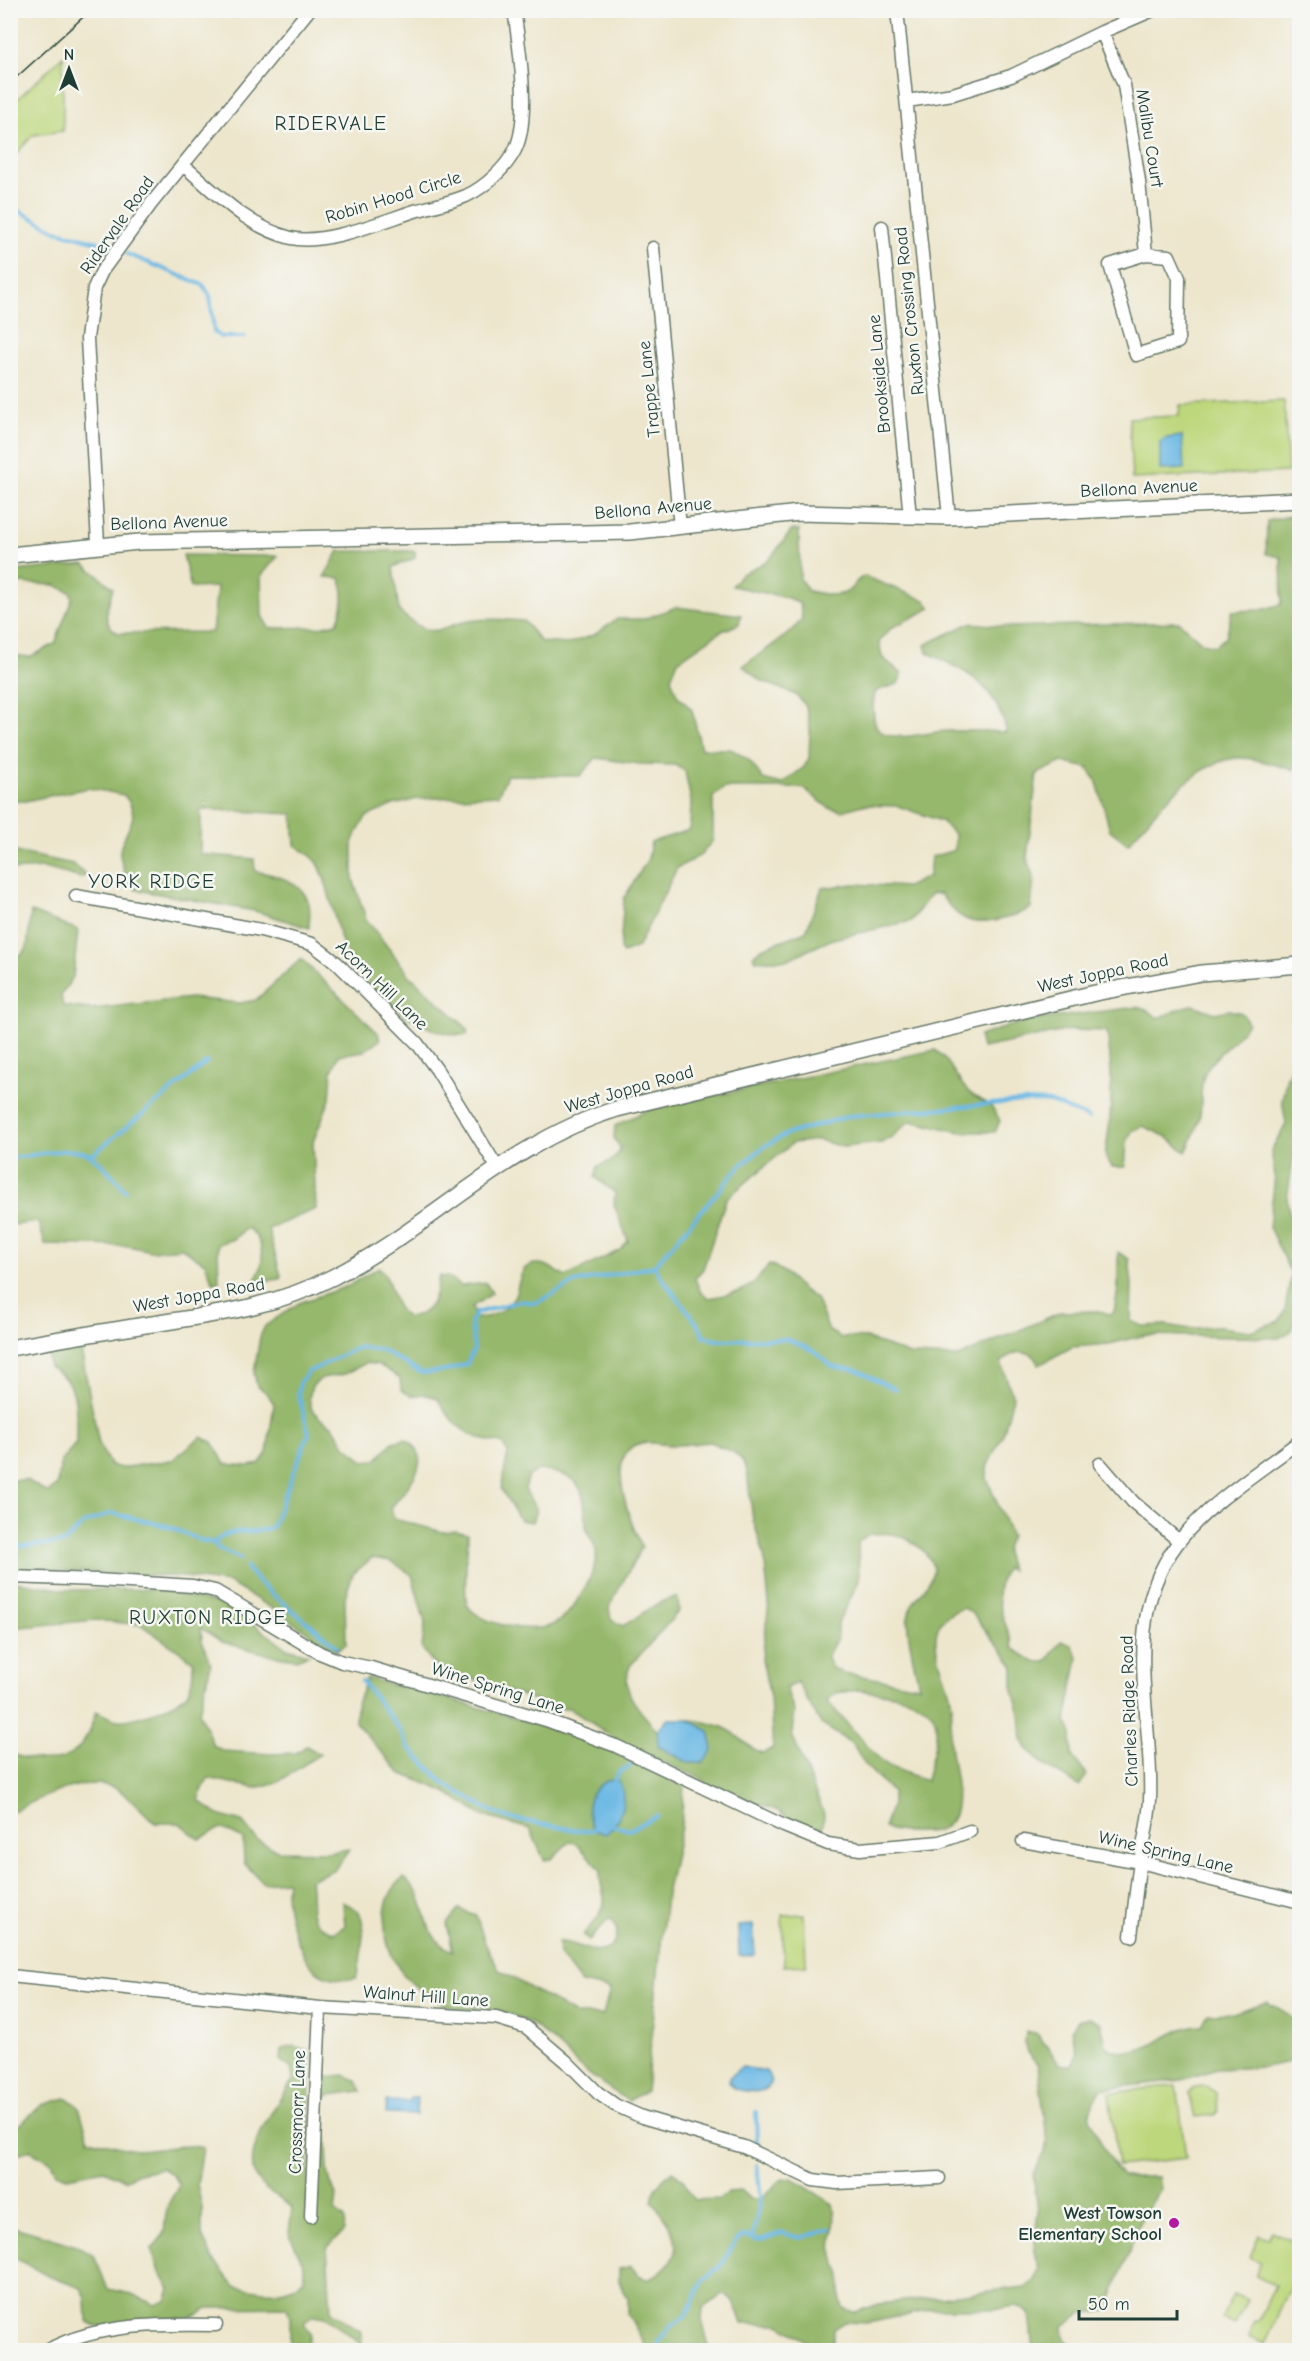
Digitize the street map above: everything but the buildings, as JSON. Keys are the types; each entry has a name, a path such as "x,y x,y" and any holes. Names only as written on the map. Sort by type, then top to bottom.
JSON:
{"street":[{"name":"Ridervale Road","path":"98,544 87,338 94,288 102,271 183,165 309,10"},
{"name":"Robin Hood Circle","path":"183,165 253,224 292,238 320,238 466,196 492,179 515,150 521,128 523,107 514,10"},
{"name":"Ruxton Crossing Road","path":"897,10 949,517"},
{"path":"907,101 953,94 1011,76 1153,10"},
{"name":"Malibu Court","path":"1102,32 1124,85 1139,181 1146,254"},
{"name":"Brookside Lane","path":"882,227 910,517"},
{"name":"Trappe Lane","path":"653,248 680,526"},
{"path":"1146,254 1169,256 1179,278 1178,342 1136,355 1110,265 1146,254"},
{"name":"Bellona Avenue","path":"10,555 98,544 321,536 517,536 630,532 799,513 949,517 1299,500"},
{"name":"Acorn Hill Lane","path":"76,896 261,930 312,944 337,963 417,1043 437,1070 497,1167"},
{"name":"West Joppa Road","path":"10,1348 230,1312 295,1294 379,1252 497,1167 561,1129 617,1108 1095,993 1201,973 1299,964"},
{"name":"Charles Ridge Road","path":"1131,1936 1150,1802 1142,1666 1143,1631 1148,1603 1157,1579 1179,1541 1222,1500 1299,1441"},
{"path":"1100,1464 1133,1502 1179,1541"},
{"name":"Wine Spring Lane","path":"10,1577 193,1586 215,1591 334,1659 546,1720 616,1746 784,1826 828,1844 860,1849 940,1842 970,1831"},
{"name":"Wine Spring Lane","path":"1023,1841 1140,1862 1299,1902"},
{"name":"Walnut Hill Lane","path":"10,1976 320,2008 496,2019 526,2027 615,2105 642,2117 744,2147 813,2180 837,2183 939,2178"},
{"name":"Crossmorr Lane","path":"311,2216 320,2008"},
{"path":"48,2350 67,2340 96,2332 155,2326 216,2325"}],"green space":[{"path":"63,56 63,131 33,135 11,160 11,105"},
{"path":"1284,401 1288,472 1132,479 1129,418 1179,416 1180,405"},
{"path":"1299,514 1300,723 1297,725 1294,770 1246,758 1223,761 1192,778 1177,790 1128,844 1110,830 1097,782 1088,768 1062,762 1037,774 1027,857 1034,879 1031,908 1000,920 975,922 968,920 956,912 940,894 931,894 911,921 833,939 786,960 756,960 753,956 762,948 806,931 822,888 854,884 907,887 929,876 931,857 955,850 955,835 941,821 898,806 862,805 842,811 829,808 803,788 724,788 713,797 713,840 701,855 677,868 638,947 623,953 620,949 624,898 648,859 651,842 690,830 691,801 685,771 675,765 640,764 596,758 580,776 507,775 498,795 417,799 393,805 366,817 353,840 353,879 366,919 410,976 468,1029 467,1035 448,1033 411,1019 394,1007 378,993 352,961 340,937 321,869 312,857 295,845 293,814 201,809 200,854 254,859 255,871 279,877 294,884 309,904 309,928 255,911 137,890 128,884 120,851 133,817 130,803 124,795 88,788 25,801 11,801 10,655 30,657 55,644 72,598 70,592 55,585 17,583 15,571 84,564 113,588 106,613 109,624 118,633 212,632 217,587 191,588 183,555 278,556 261,576 262,616 269,628 319,627 337,623 343,601 340,578 324,577 339,551 415,551 415,558 393,567 399,611 412,622 430,630 476,620 524,621 541,642 567,644 594,635 617,619 644,619 676,607 741,615 739,624 720,632 678,661 671,678 677,695 692,710 701,749 731,749 749,760 763,779 782,784 804,767 809,758 810,729 806,706 796,695 760,680 743,666 792,631 802,619 800,604 788,598 732,586 740,575 769,560 792,530 799,530 800,579 808,591 843,594 864,576 925,600 931,608 891,628 879,642 882,657 902,674 898,684 876,691 873,701 874,718 877,728 884,734 904,737 947,731 1007,732 1001,715 987,690 968,674 927,652 925,645 970,623 1011,627 1179,622 1203,643 1215,646 1226,637 1232,611 1261,610 1282,604 1281,557 1266,554 1267,521"},
{"path":"11,851 73,864 86,875 81,878 44,868 11,870"},
{"path":"31,912 78,930 73,977 61,995 63,1006 92,1009 191,998 240,1003 256,1000 301,959 378,1033 380,1040 364,1051 339,1055 332,1071 330,1099 313,1142 316,1209 268,1229 281,1276 279,1279 252,1283 260,1270 262,1255 258,1240 247,1228 233,1239 218,1244 219,1282 213,1282 205,1263 182,1248 151,1251 129,1246 45,1244 38,1222 14,1225 11,1220 11,955 21,955 27,948"},
{"path":"1193,1005 1215,1013 1229,1010 1242,1013 1248,1023 1204,1074 1199,1121 1186,1152 1165,1136 1143,1126 1132,1131 1127,1142 1125,1167 1112,1167 1105,1155 1110,1124 1111,1093 1107,1031 1070,1030 982,1048 979,1036 1025,1021 1137,1007 1149,1011 1158,1018"},
{"path":"935,1050 940,1054 967,1090 988,1104 996,1113 1000,1121 995,1132 961,1132 910,1121 892,1137 881,1143 843,1147 818,1140 793,1143 726,1199 703,1269 695,1278 700,1291 709,1298 730,1294 750,1286 769,1264 783,1271 804,1291 816,1298 829,1331 840,1337 866,1338 910,1355 958,1357 1061,1312 1098,1311 1110,1314 1114,1312 1118,1289 1118,1252 1129,1259 1132,1284 1131,1321 1142,1326 1166,1325 1190,1329 1214,1326 1250,1331 1279,1321 1285,1310 1291,1274 1269,1227 1275,1176 1271,1151 1286,1124 1282,1100 1287,1076 1293,1066 1299,1074 1295,1149 1287,1198 1299,1272 1300,1310 1290,1332 1279,1338 1146,1335 1109,1344 1072,1347 1039,1365 1032,1354 1023,1352 1008,1357 1001,1363 1013,1397 1004,1432 987,1467 987,1479 1011,1536 1006,1553 1011,1570 1006,1568 1001,1579 998,1599 1013,1648 1034,1662 1046,1662 1061,1641 1072,1645 1078,1657 1066,1721 1071,1731 1072,1756 1087,1775 1079,1786 1047,1767 1028,1750 1022,1739 1020,1714 1013,1690 1013,1665 974,1615 964,1608 948,1615 939,1625 936,1637 937,1651 952,1706 950,1743 957,1800 950,1822 940,1829 925,1832 884,1828 892,1804 892,1792 865,1765 853,1744 821,1724 797,1682 786,1688 794,1711 792,1735 824,1814 823,1826 806,1830 797,1828 778,1811 717,1791 701,1778 628,1747 569,1708 559,1708 436,1667 422,1648 425,1623 412,1575 391,1561 372,1558 353,1574 345,1597 346,1644 335,1651 275,1610 229,1583 185,1577 11,1568 11,1480 27,1480 48,1493 57,1485 61,1461 76,1443 76,1409 72,1390 60,1374 49,1367 48,1355 57,1348 69,1344 81,1350 99,1444 110,1465 121,1468 172,1460 201,1437 213,1442 225,1464 248,1466 259,1464 267,1453 274,1404 267,1393 257,1386 254,1373 260,1337 265,1326 299,1303 348,1286 379,1267 387,1279 397,1306 407,1318 422,1313 431,1304 439,1276 451,1278 461,1286 486,1283 492,1293 472,1307 475,1318 486,1317 507,1307 514,1297 522,1274 529,1265 545,1265 566,1277 620,1250 628,1241 614,1205 615,1193 595,1177 598,1166 612,1160 619,1152 620,1148 614,1138 615,1126 649,1109","holes":["366,1363 379,1365 400,1378 401,1390 412,1396 423,1394 437,1398 449,1416 463,1430 480,1439 502,1443 508,1453 501,1489 520,1520 532,1522 536,1510 525,1489 528,1477 538,1470 563,1475 577,1484 584,1500 586,1529 596,1550 595,1563 582,1594 560,1620 543,1628 520,1628 495,1623 474,1613 466,1601 468,1534 456,1531 443,1532 394,1519 391,1508 411,1482 419,1463 419,1455 415,1446 405,1439 393,1442 376,1460 364,1461 345,1445 332,1425 312,1410 309,1398 312,1386 322,1378 345,1374","710,1442 733,1452 742,1460 747,1471 753,1520 764,1554 769,1603 762,1659 770,1697 773,1749 762,1753 725,1728 709,1723 668,1719 657,1731 629,1693 627,1676 630,1666 679,1611 678,1598 657,1604 623,1626 611,1620 609,1607 642,1547 623,1493 622,1463 627,1452 636,1445 645,1443 673,1445","869,1534 897,1535 917,1545 932,1563 931,1577 912,1606 907,1623 919,1686 844,1673 832,1668 827,1657 838,1636 838,1623 859,1580 858,1542","859,1690 890,1694 913,1700 930,1711 935,1720 936,1734 926,1781 889,1766 879,1759 827,1701 836,1693"]},
{"path":"19,1582 66,1590 156,1589 228,1606 287,1648 309,1654 296,1659 271,1655 222,1642 201,1628 202,1641 211,1664 199,1712 213,1745 223,1751 271,1754 296,1753 306,1746 320,1754 278,1782 255,1788 208,1778 198,1800 218,1815 242,1822 257,1840 279,1851 327,1852 350,1849 335,1869 310,1880 312,1911 317,1923 334,1933 345,1926 343,1902 361,1917 363,1938 356,1978 331,1978 321,1974 307,1961 297,1940 288,1911 287,1881 263,1883 244,1863 243,1839 221,1828 199,1839 179,1823 155,1823 122,1792 104,1785 90,1784 62,1790 11,1812 10,1752 21,1757 47,1761 68,1756 76,1751 88,1734 96,1711 115,1719 125,1720 166,1707 187,1693 192,1681 193,1669 193,1661 141,1625 96,1620 11,1628 11,1584"},
{"path":"367,1678 489,1710 569,1735 608,1750 684,1786 681,1827 666,1895 646,2091 628,2101 588,2073 539,2029 527,2022 515,2016 483,2009 481,2006 470,2009 447,2005 423,1992 404,1976 388,1945 384,1920 389,1897 395,1886 404,1878 419,1896 429,1927 442,1944 453,1951 447,1924 459,1909 476,1915 485,1943 499,1970 577,2015 603,2015 610,1989 581,1983 561,1957 557,1942 565,1942 590,1950 606,1950 612,1945 617,1931 610,1918 589,1940 583,1935 600,1914 604,1898 600,1881 601,1870 576,1843 569,1842 551,1859 544,1860 530,1829 483,1816 444,1791 400,1773 355,1722 356,1706"},
{"path":"804,1914 806,1965 784,1966 782,1915"},
{"path":"1266,2002 1286,2013 1296,2024 1299,2038 1299,2060 1266,2067 1217,2069 1182,2080 1100,2089 1090,2115 1109,2157 1123,2177 1158,2177 1160,2189 1141,2221 1106,2311 1082,2313 1063,2326 1064,2337 1073,2350 1033,2350 1029,2313 1018,2306 993,2309 930,2309 869,2323 844,2322 833,2329 833,2350 814,2350 811,2344 780,2324 742,2324 734,2301 724,2294 703,2308 702,2320 710,2350 648,2350 628,2314 628,2298 619,2281 619,2269 631,2266 638,2275 648,2280 662,2271 675,2252 676,2243 673,2233 652,2201 655,2188 672,2171 683,2179 694,2200 719,2199 728,2192 741,2191 750,2199 762,2199 780,2180 792,2178 833,2204 835,2221 832,2247 836,2264 841,2272 840,2297 843,2308 855,2312 879,2304 1025,2287 1035,2281 1039,2270 1034,2246 1038,2212 1033,2174 1045,2152 1047,2139 1038,2065 1029,2055 1025,2043 1026,2031 1038,2035 1060,2064 1072,2066 1077,2054 1071,2030 1078,2020 1090,2017 1101,2023 1106,2046 1119,2051 1132,2051 1190,2026 1202,2025 1208,2014 1233,2013"},
{"path":"294,2046 310,2052 308,2219 320,2078 344,2075 356,2080 362,2091 330,2095 320,2102 326,2132 330,2181 337,2196 335,2211 345,2219 344,2231 327,2248 331,2311 362,2332 362,2345 325,2317 313,2315 304,2323 310,2334 307,2350 290,2350 290,2318 287,2307 208,2308 198,2315 186,2318 137,2320 109,2327 97,2327 87,2321 86,2298 81,2288 48,2276 11,2256 10,2226 88,2251 93,2255 108,2289 132,2294 155,2305 166,2301 170,2289 158,2269 152,2249 162,2238 168,2206 179,2185 172,2174 162,2168 139,2173 125,2180 104,2170 67,2177 56,2173 51,2162 30,2150 11,2156 11,2129 13,2130 42,2105 66,2098 78,2105 89,2139 135,2150 180,2146 203,2148 197,2184 202,2208 202,2235 212,2258 235,2287 272,2292 290,2289 297,2285 304,2278 304,2266 289,2233 292,2208 259,2183 253,2167 253,2154 263,2127 293,2080 291,2068 281,2061 282,2049"},
{"path":"1177,2085 1186,2158 1118,2166 1109,2093"},
{"path":"1206,2086 1216,2093 1218,2110 1215,2115 1195,2117 1189,2093 1194,2087"},
{"path":"1271,2231 1299,2244 1299,2268 1265,2344 1248,2337 1255,2321 1258,2322 1275,2285 1255,2276 1261,2262 1250,2257 1259,2235 1268,2239"},
{"path":"1233,2294 1247,2300 1235,2324 1222,2318"}],"water":[{"path":"1182,436 1184,469 1160,470 1160,442 1166,438"},
{"path":"668,1719 687,1719 709,1731 713,1750 703,1763 689,1763 658,1746 657,1731"},
{"path":"609,1780 619,1781 623,1803 616,1823 606,1834 593,1830 588,1808 591,1795 601,1784"},
{"path":"753,1925 755,1955 739,1956 738,1926"},
{"path":"741,2067 766,2071 772,2080 770,2085 757,2092 735,2089 729,2082 730,2077"},
{"path":"410,2098 417,2098 416,2115 386,2114 386,2101 410,2101"}],"waterway":[{"path":"10,206 57,231 109,245"},
{"path":"127,254 203,285 210,296 214,332 221,337 245,337"},
{"path":"92,1155 207,1062"},
{"path":"214,1543 221,1537 235,1532 264,1530 272,1527 309,1433 298,1393 300,1382 308,1372 359,1347 381,1350 422,1373 446,1371 467,1364 474,1349 471,1322 476,1313 520,1301 536,1303 574,1283 654,1266 740,1166 765,1146 787,1134 850,1116 1026,1101 1050,1102 1089,1118"},
{"path":"10,1158 64,1150 85,1153 102,1165 126,1191"},
{"path":"654,1266 704,1336 716,1340 787,1339 814,1351 833,1367 857,1370 895,1389"},
{"path":"10,1547 64,1543 83,1524 111,1513 170,1527 199,1540 214,1543 219,1549 241,1559"},
{"path":"246,1567 278,1599 337,1647"},
{"path":"362,1681 400,1730 408,1747 445,1784 487,1809 508,1818 580,1831 593,1830 595,1827"},
{"path":"612,1784 619,1772 632,1765"},
{"path":"614,1825 629,1830 657,1816"},
{"path":"756,2112 757,2144"},
{"path":"752,2237 761,2200 757,2165"},
{"path":"659,2350 659,2341 670,2327 686,2316 703,2281 723,2263 736,2240 744,2236 760,2240 782,2233 800,2238 831,2229"}],"tram line":[{"path":"10,83 91,10"}],"place":[{"name":"West Towson Elementary School","path":"1174,2223"}],"district":[{"name":"RIDERVALE","path":"331,123"},
{"name":"YORK RIDGE","path":"152,881"},
{"name":"RUXTON RIDGE","path":"208,1617"}]}
